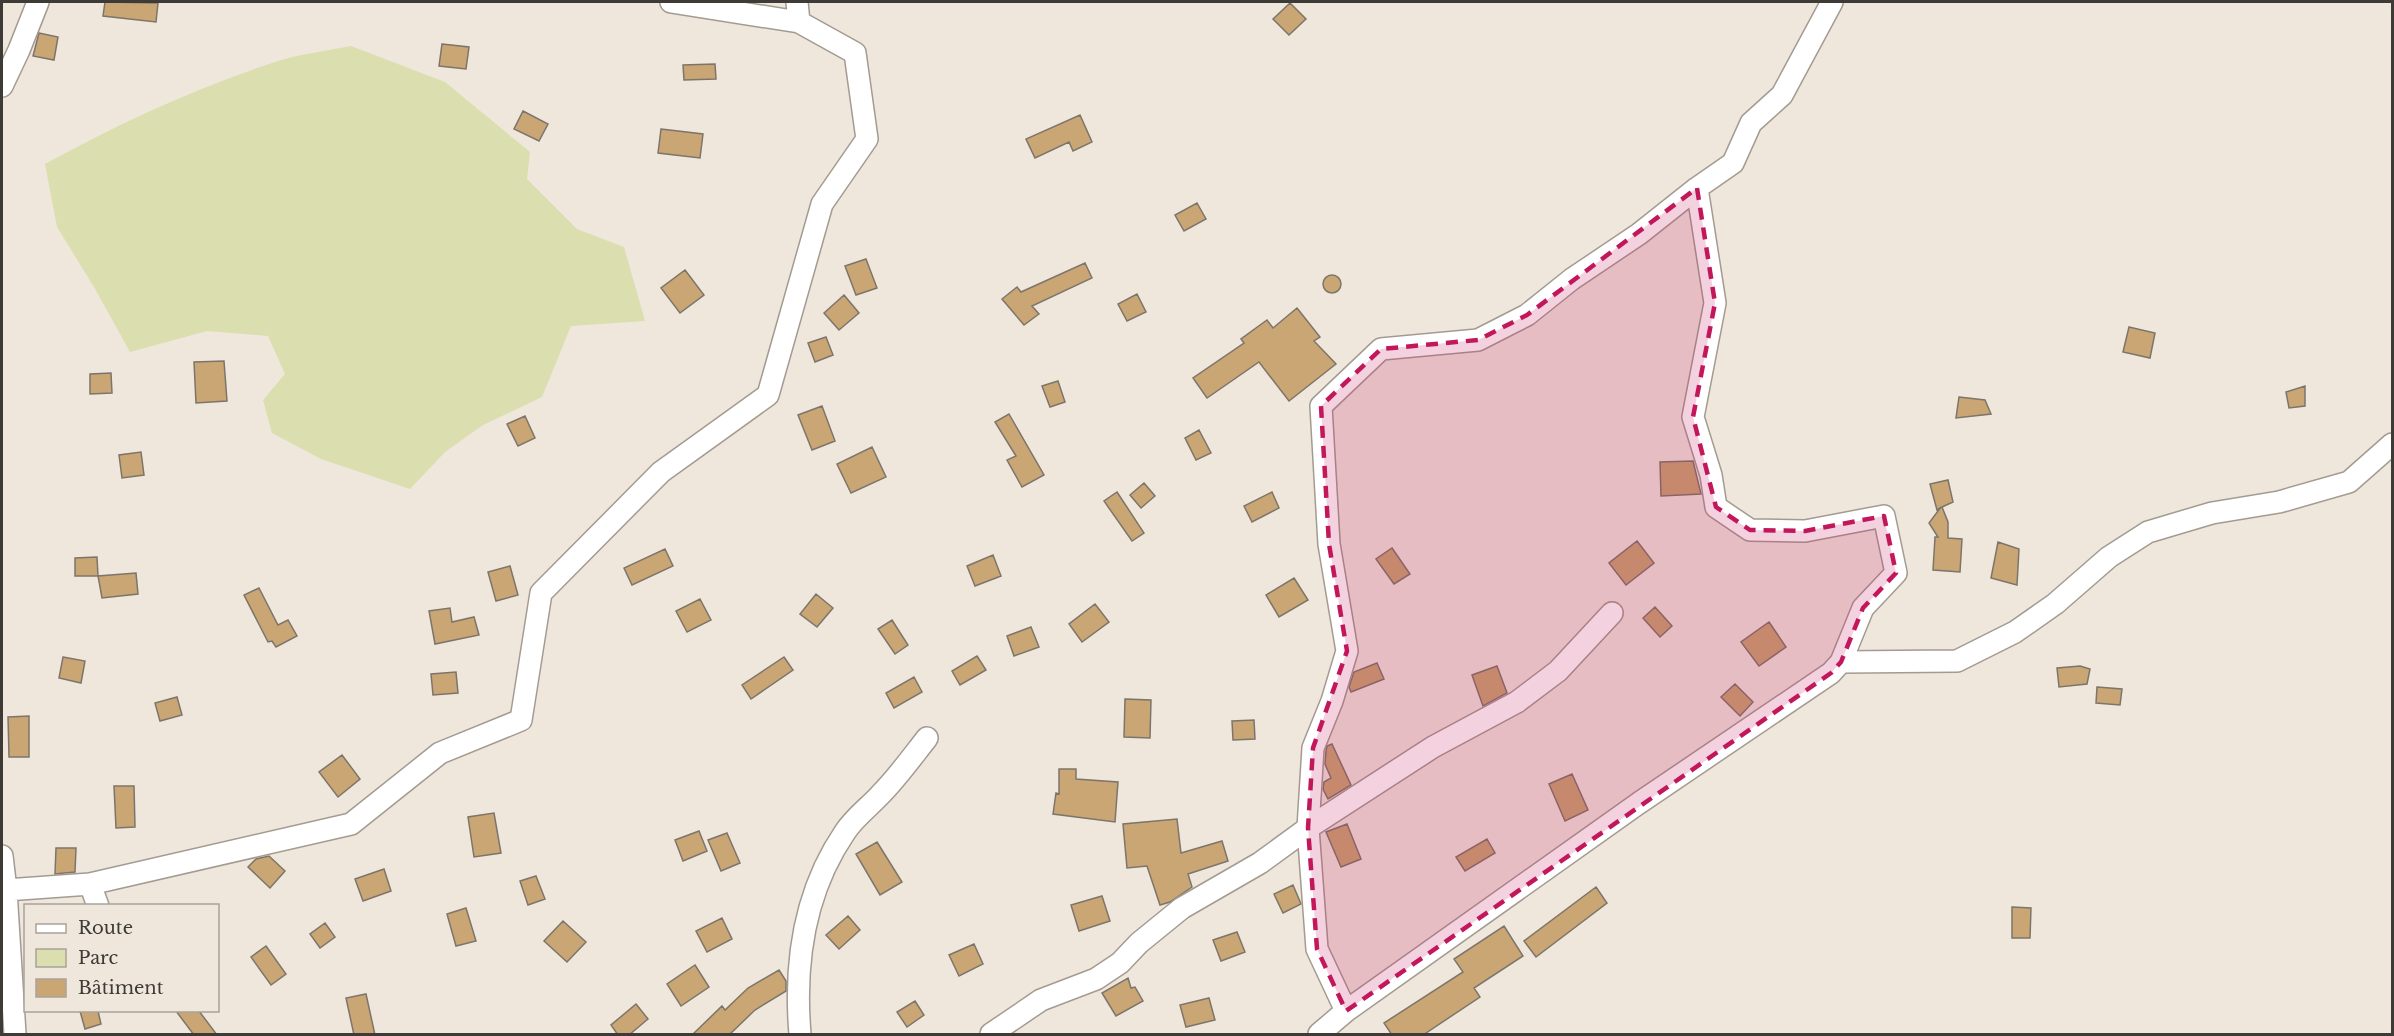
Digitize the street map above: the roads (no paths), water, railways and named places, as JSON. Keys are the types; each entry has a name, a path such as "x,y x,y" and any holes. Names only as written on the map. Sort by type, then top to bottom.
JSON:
{"street":[{"path":"2,86 38,2"},
{"path":"6,890 90,884 351,824 440,753 521,720 541,593 661,472 768,394 822,204 867,139 855,53 798,12 671,2"},
{"path":"1346,1011 1317,949 1308,828 1313,748 1332,700 1347,651 1329,544 1321,406 1381,349 1478,340 1527,315 1572,279 1639,234 1733,163 1751,123 1782,94 1832,2"},
{"path":"1319,1035 1346,1011 1639,803 1831,673 1841,662 1863,608 1896,573 1884,516 1805,531 1750,530 1716,507 1711,476 1693,417 1715,303 1697,188"},
{"path":"1841,662 1957,661 2014,632 2055,604 2109,557 2148,532 2212,513 2279,502 2349,482 2392,444"},
{"path":"991,1035 1041,1000 1096,979 1120,963 1139,943 1182,908 1260,863 1308,828 1433,747 1517,702 1558,671 1612,613"},
{"path":"800,1035 798,976 803,935 815,885 846,830 882,794 927,738"},
{"path":"2,856 15,1035"},
{"path":"90,884 97,904"}]}
